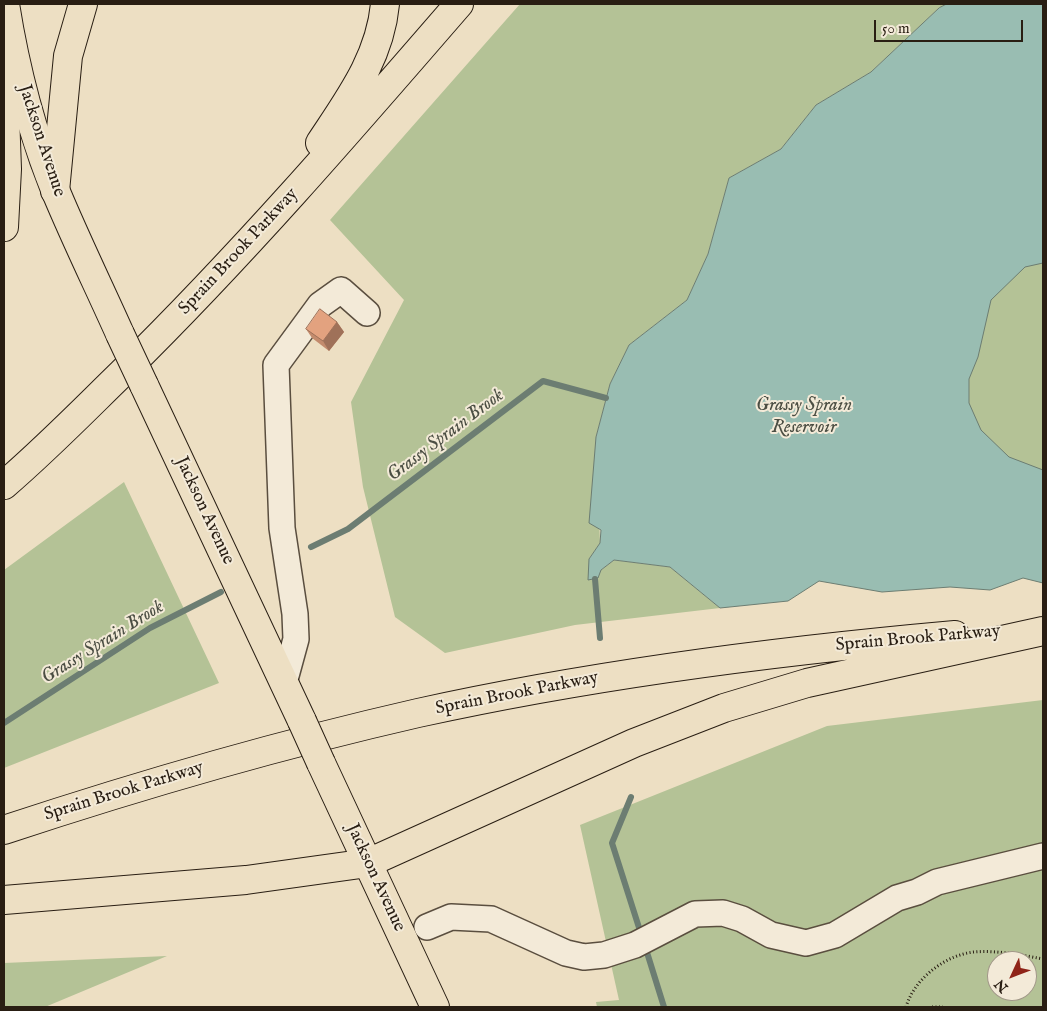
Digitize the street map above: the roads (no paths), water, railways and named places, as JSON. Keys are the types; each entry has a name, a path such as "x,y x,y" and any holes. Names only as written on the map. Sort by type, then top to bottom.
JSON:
{"main road":[{"name":"Jackson Avenue","path":"5,4 10,36 38,139 55,191 120,334 436,1007"},
{"path":"55,191 68,56 83,4"},
{"path":"266,224 368,67 378,43 385,4"},
{"name":"Sprain Brook Parkway","path":"4,485 61,433 166,330 266,224 459,4"},
{"path":"4,86 7,169 4,227"},
{"path":"4,900 246,880 368,863 634,743 724,708 816,681 1043,629"},
{"name":"Sprain Brook Parkway","path":"4,830 138,787 268,750 498,697 632,673 775,653 1043,629"}],"lane":[{"path":"284,683 296,639 295,614 282,528 276,365 320,304 341,290 367,313"},
{"path":"427,928 451,917 491,918 566,953 584,957 604,955 635,945 695,914 715,913 742,919 771,935 806,943 835,935 897,898 918,892 937,882 1043,856"}],"water":[{"name":"Grassy Sprain Reservoir","path":"947,4 1043,4 1043,263 1025,267 991,300 978,357 969,379 969,403 981,430 1009,457 1043,470 1043,583 1023,578 990,590 950,587 882,592 819,581 788,601 720,608 670,567 614,560 601,570 598,578 588,580 589,559 600,543 601,530 589,523 596,437 610,384 629,345 687,300 708,254 729,178 781,149 816,105 871,72 939,8"}],"waterway":[{"name":"Grassy Sprain Brook","path":"311,547 348,529 543,381 606,398"},
{"path":"595,579 600,638"},
{"name":"Grassy Sprain Brook","path":"4,723 150,628 221,592"},
{"path":"631,797 612,843 642,937"},
{"path":"645,946 664,1007"}]}
